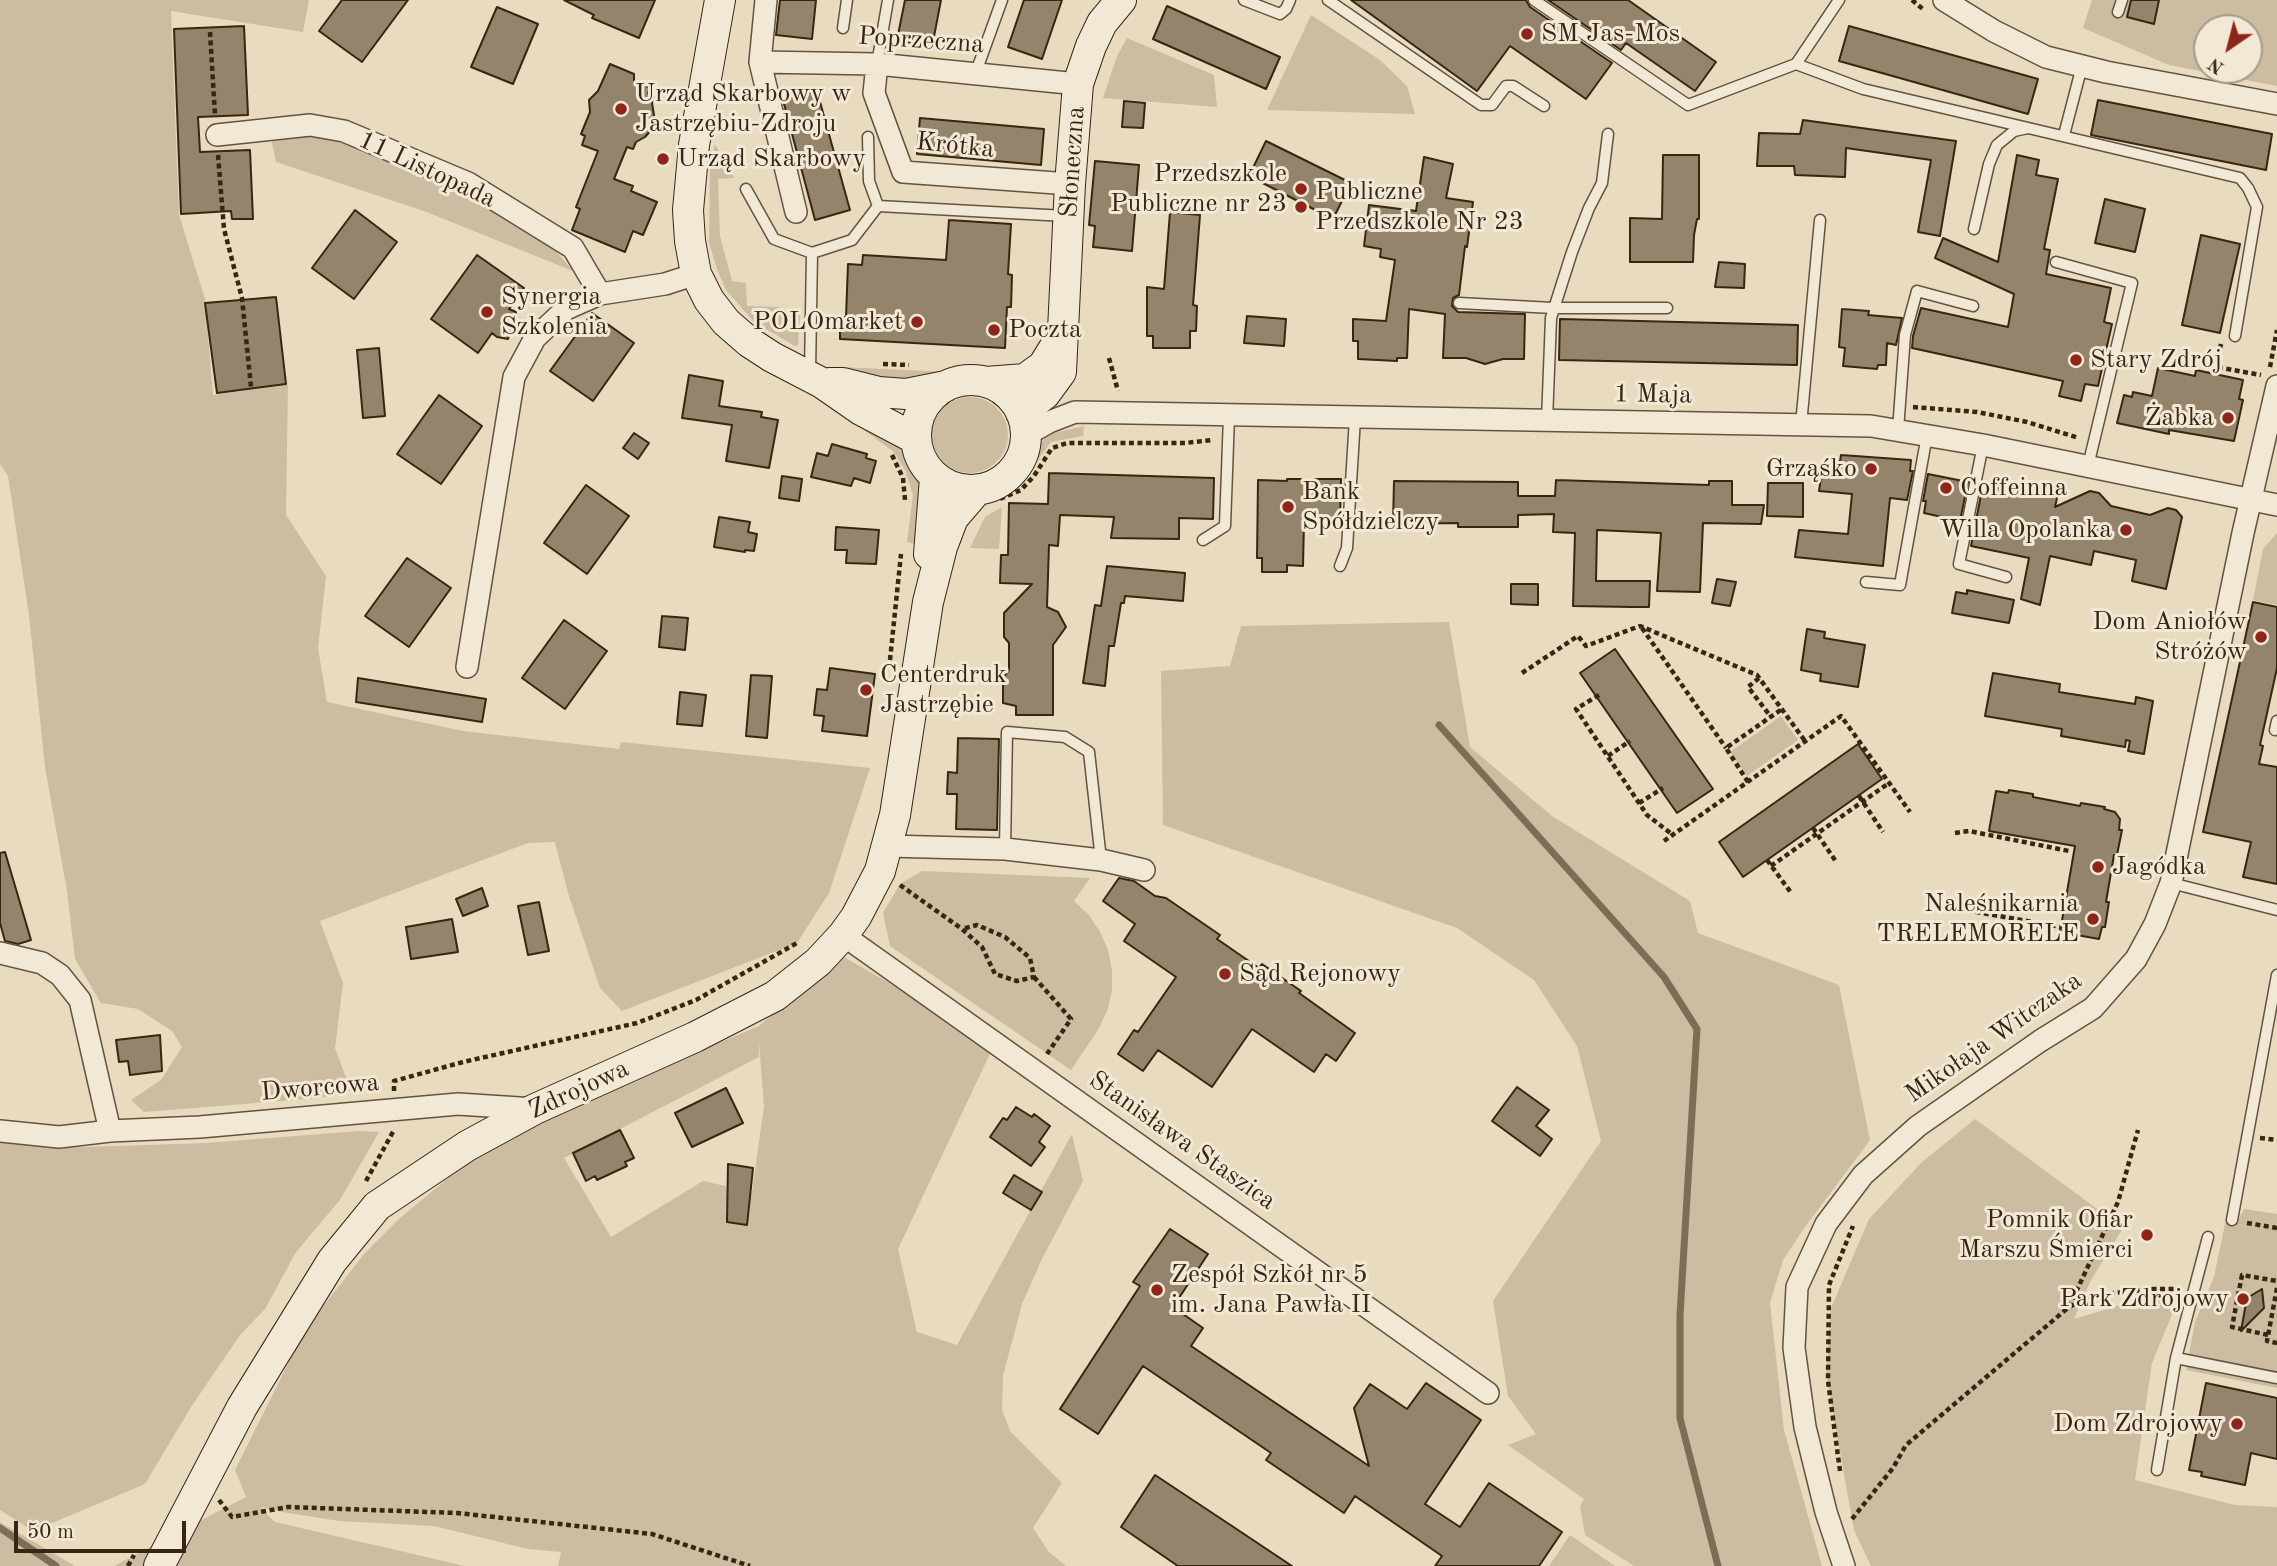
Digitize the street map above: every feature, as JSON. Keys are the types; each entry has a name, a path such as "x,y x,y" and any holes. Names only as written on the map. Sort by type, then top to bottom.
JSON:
{"main road":[{"path":"720,0 694,145 688,210 696,274 709,300 726,322 749,342 772,358 816,380 861,410 916,439"},
{"name":"Słoneczna","path":"1024,424 1061,372 1078,84 1102,23 1121,0"},
{"name":"Słoneczna","path":"986,382 1025,379 1043,366 1062,334"},
{"path":"816,380 843,383 879,392 906,394 959,382 986,382 1000,389 1013,400 1024,424 1024,450 1017,465 1007,477 993,486 986,497 948,486 936,478 922,460 916,439 917,423 923,408 933,395 946,386"},
{"name":"Zdrojowa","path":"928,602 928,556 936,478"},
{"name":"Zdrojowa","path":"147,1559 204,1480 242,1407 332,1261 377,1206 467,1146 535,1109 695,1037 775,996 818,962 843,935 880,871 887,846 895,814 928,602 942,547 953,518 986,497"}],"street":[{"path":"766,0 760,62 796,212"},
{"path":"1944,0 1994,31 2046,57 2277,104"},
{"name":"Poprzeczna","path":"760,62 877,64 1078,84"},
{"name":"Krótka","path":"877,64 874,93 903,172 1070,184"},
{"name":"11 Listopada","path":"217,135 310,125 344,131 468,183 573,248 600,295"},
{"path":"467,667 514,377 535,338 566,309 600,295 665,284 696,274"},
{"name":"Mikołaja Witczaka","path":"1844,1566 1826,1512 1805,1427 1794,1348 1797,1287 1826,1224 1863,1175 1918,1126 2040,1041 2093,1008 2136,959 2155,924 2171,883 2251,500 2273,381"},
{"name":"1 Maja","path":"1024,424 1049,422 1075,412 1871,426 1983,445 2277,505"},
{"path":"887,846 1004,849 1101,860 1144,870"},
{"name":"Stanisława Staszica","path":"843,935 1488,1393"},
{"path":"0,953 42,963 60,975 80,1000 110,1131"},
{"name":"Dworcowa","path":"0,1131 59,1137 458,1104 535,1109"}],"lane":[{"path":"843,28 847,0"},
{"path":"877,64 888,0"},
{"path":"976,72 1003,0"},
{"path":"1244,0 1280,14 1290,0"},
{"path":"1328,0 1481,105 1492,105 1506,86 1513,86 1544,106"},
{"path":"1534,0 1688,105 1796,64 1839,0"},
{"path":"2118,12 2122,0"},
{"path":"1796,64 1863,89 2240,178 2257,207 2235,336"},
{"path":"2064,135 2082,66"},
{"path":"1974,229 1989,163 1997,145 2014,131 2031,127"},
{"path":"1547,421 1553,308 1589,208 1602,183 1608,134"},
{"path":"868,137 869,181 878,206"},
{"path":"746,189 774,239 812,253 852,240 878,206"},
{"path":"878,206 1069,216"},
{"path":"1801,425 1820,220"},
{"path":"812,253 816,380"},
{"path":"2056,262 2132,283 2088,466"},
{"path":"1898,430 1905,335 1917,291 1973,306"},
{"path":"1459,303 1553,308 1667,308"},
{"path":"1203,540 1225,526 1229,416"},
{"path":"1339,566 1347,548 1355,418"},
{"path":"1866,582 1900,585 1927,435"},
{"path":"1983,445 1959,564 2006,577"},
{"path":"1004,849 1007,732 1065,737 1089,752 1101,860"},
{"path":"2171,883 2277,910"},
{"path":"2232,1220 2277,975"},
{"path":"2157,1470 2176,1358 2208,1237"},
{"path":"2176,1358 2277,1378"}],"path":[{"path":"210,32 224,229 242,298 251,387"},
{"path":"2221,341 2216,367 2273,381"},
{"path":"986,497 1021,489 1034,477 1052,448 1067,443 1185,443 1228,439"},
{"path":"885,449 893,456 902,478 906,497 905,511"},
{"path":"890,670 902,544"},
{"path":"1640,626 1748,782"},
{"path":"1522,673 1578,636 1586,646 1640,626 1757,675 1805,741"},
{"path":"1759,678 1748,687 1771,717"},
{"path":"1599,695 1576,709 1647,815 1673,835"},
{"path":"1726,748 1782,709"},
{"path":"1664,842 1841,716 1910,812"},
{"path":"1608,756 1630,741"},
{"path":"1771,866 1889,783"},
{"path":"1639,803 1663,788"},
{"path":"1859,796 1883,832"},
{"path":"1813,828 1838,863"},
{"path":"1955,833 1969,831 2068,851"},
{"path":"1768,860 1792,894"},
{"path":"897,883 962,929 982,947 995,974 1017,981 1034,977"},
{"path":"1942,906 2061,927"},
{"path":"962,929 977,925 1005,937 1030,958 1034,977 1071,1019 1042,1061"},
{"path":"394,1081 463,1062 637,1023 696,1000 808,936"},
{"path":"2069,1307 2118,1202 2138,1130"},
{"path":"1841,1474 1828,1381 1829,1284 1858,1215"},
{"path":"2268,1335 2232,1327 2242,1275 2277,1281"},
{"path":"1848,1510 1850,1521 1893,1468 1906,1445 2069,1307 2094,1295 2154,1289 2179,1290 2196,1284"},
{"path":"2277,1288 2267,1341 2277,1343"},
{"path":"204,1480 232,1517 288,1507 457,1513 652,1534 750,1566"},
{"path":"128,1566 147,1559"}],"shaded area":[{"path":"0,0 309,0 303,32 171,11 179,215 205,299 213,395 288,385 286,515 326,576 318,648 327,702 463,731 619,749 621,742 870,768 829,893 797,943 622,1011 600,988 568,893 555,842 528,843 320,921 343,983 335,1048 351,1091 319,1098 144,1112 131,1100 161,1080 182,1047 172,1031 138,1009 101,1003 75,959 67,891 45,767 29,615 8,476 0,464"},
{"path":"2092,0 2277,0 2277,86 2263,83 2263,14 2193,14 2193,70 2169,65 2083,28"},
{"path":"1311,15 1380,60 1407,86 1415,114 1267,110"},
{"path":"1127,38 1214,75 1217,107 1103,98 1117,56"},
{"path":"322,134 456,186 544,237 573,271 424,211 276,162 271,138"},
{"path":"715,144 734,178 718,179 720,236 732,281 746,283 747,306 780,307 780,315 800,315 798,345 795,346 754,322 726,290 717,269 709,243 710,165"},
{"path":"840,367 949,372 916,384 840,375"},
{"path":"963,397 977,397 991,403 1002,414 1008,435 1005,450 997,462 977,473 963,473 949,467 938,456 932,442 932,428 938,414 949,403"},
{"path":"839,412 900,445 910,460 919,476 924,498 926,547 907,542 913,495 905,470 894,452"},
{"path":"1084,426 1083,436 1051,442 1020,484 979,505 969,518 960,545 955,549 962,520 987,495 1008,487 1043,440 1054,433"},
{"path":"1002,507 999,549 970,548 985,517"},
{"path":"2277,533 2277,605 2253,600 2263,549"},
{"path":"1449,622 1470,747 1552,816 1690,901 1698,933 1839,985 1870,1140 1783,1260 1770,1303 1784,1430 1822,1566 1634,1566 1585,1535 1580,1506 1584,1499 1508,1445 1536,1434 1508,1396 1493,1301 1601,1141 1577,1046 1534,980 1457,928 1163,825 1161,671 1230,666 1241,626"},
{"path":"1781,716 1798,740 1747,776 1730,752"},
{"path":"922,871 1090,878 1074,901 1089,915 1108,950 1112,991 1098,1030 1071,1070 890,946 883,913 900,884"},
{"path":"842,956 995,1043 898,1249 917,1332 957,1345 1072,1134 1083,1181 1022,1304 1003,1376 1002,1410 1010,1431 1062,1483 1033,1528 1049,1552 1066,1566 558,1566 561,1552 528,1549 434,1526 339,1521 260,1507 275,1522 465,1566 114,1566 246,1497 235,1470 306,1328 365,1253 400,1218 464,1165 543,1117 759,1026","holes":["759,1042 764,1106 752,1192 703,1181 611,1237 564,1158 759,1057"]},
{"path":"1975,1119 2123,1228 2090,1282 2074,1319 2160,1293 2171,1295 2178,1300 2152,1363 2135,1480 2235,1505 2277,1507 2277,1566 1871,1566 1854,1530 1826,1374 1831,1308 1869,1219 1922,1162"},
{"path":"360,1131 379,1132 340,1200 296,1252 265,1309 240,1335 191,1407 145,1484 33,1531 0,1510 0,1142 58,1148 206,1143"},
{"name":"Park Zdrojowy","path":"2244,1209 2277,1214 2277,1388 2186,1370 2195,1322 2214,1277 2226,1219 2238,1221"},
{"path":"0,1522 75,1566 0,1566"},
{"path":"1570,1535 1615,1566 1549,1566"}],"building":[{"path":"342,0 408,0 362,62 319,31"},
{"path":"564,0 655,0 639,38 592,18 594,15"},
{"path":"780,0 816,0 812,39 776,35"},
{"path":"905,0 941,0 932,47 897,40"},
{"path":"1024,0 1062,0 1042,59 1008,47"},
{"path":"1351,0 1526,0 1530,7 1612,63 1586,99 1510,46 1477,91"},
{"path":"1548,0 1628,0 1716,62 1695,91 1626,43 1621,50"},
{"path":"2131,0 2159,0 2154,24 2127,17"},
{"path":"1167,6 1280,57 1266,89 1153,39"},
{"path":"497,7 538,24 513,84 471,67"},
{"path":"244,26 248,115 198,117 200,152 250,150 253,219 232,219 231,211 181,214 174,29"},
{"path":"1849,26 2038,79 2028,114 1839,61"},
{"path":"610,64 634,74 634,81 651,88 648,93 655,96 652,103 652,129 636,142 633,149 627,147 614,179 633,186 631,191 657,202 643,235 633,231 625,252 572,230 580,209 576,207 598,151 582,145 585,136 581,134 590,112 589,100 598,91"},
{"path":"817,91 850,210 815,220 783,100"},
{"path":"2098,100 2272,134 2266,170 2091,135"},
{"path":"1124,101 1145,103 1143,128 1122,127"},
{"path":"920,118 1044,129 1041,165 917,154"},
{"path":"1803,120 1956,141 1940,236 1918,232 1931,160 1846,148 1845,177 1795,175 1794,166 1757,166 1759,133 1800,134"},
{"path":"1266,141 1351,183 1333,219 1249,176"},
{"path":"1663,155 1699,155 1699,219 1694,235 1693,262 1630,262 1630,218 1662,219"},
{"path":"2017,155 2039,160 2036,175 2058,179 2044,249 2050,250 2046,274 2111,288 2104,322 2112,324 2098,386 2085,384 2081,401 2059,396 2063,381 1912,348 1921,308 2008,327 2014,294 1935,258 1943,238 1998,262"},
{"path":"1424,157 1453,164 1446,198 1473,202 1459,295 1453,298 1452,306 1458,312 1525,314 1524,359 1503,359 1485,364 1466,358 1443,358 1445,314 1409,309 1407,358 1397,358 1397,361 1358,359 1358,341 1353,341 1353,319 1386,321 1395,260 1380,257 1381,249 1364,246 1369,205 1416,211"},
{"path":"1095,161 1139,165 1132,251 1093,247 1095,226 1089,225"},
{"path":"2105,199 2145,209 2135,252 2095,243"},
{"path":"355,210 397,242 354,299 312,268"},
{"path":"1170,212 1200,215 1193,305 1197,306 1196,331 1190,331 1190,348 1153,348 1153,336 1147,336 1147,287 1164,289"},
{"path":"949,220 1011,224 1008,274 1012,275 1011,307 1007,307 1005,348 840,339 840,317 846,317 848,264 862,265 863,255 946,260"},
{"path":"2201,235 2240,244 2220,333 2182,325"},
{"path":"477,255 524,288 509,309 516,312 508,339 492,333 478,353 431,319"},
{"path":"1719,262 1745,264 1744,288 1715,287"},
{"path":"276,297 286,384 217,393 205,303"},
{"path":"1842,309 1902,318 1896,345 1887,343 1886,365 1878,365 1877,369 1843,366 1845,348 1839,347"},
{"path":"592,313 634,343 593,401 550,371"},
{"path":"1247,316 1286,319 1284,346 1244,343"},
{"path":"1560,319 1798,325 1797,365 1559,360"},
{"path":"379,348 385,416 363,418 357,350"},
{"path":"2158,368 2195,376 2196,370 2243,380 2239,399 2243,400 2234,441 2169,430 2169,434 2117,423 2124,395 2132,397 2133,392 2152,396"},
{"path":"689,375 723,381 719,406 762,412 761,417 778,420 769,468 726,461 732,425 682,418"},
{"path":"439,395 482,426 441,484 397,454"},
{"path":"634,433 649,443 638,459 623,448"},
{"path":"832,444 867,454 866,458 876,461 870,483 854,478 851,486 811,477 817,453 828,456"},
{"path":"1841,455 1911,460 1910,471 1913,471 1907,500 1890,498 1883,566 1795,557 1799,530 1848,534 1852,494 1819,491 1823,464 1829,464 1829,460 1840,462"},
{"path":"1049,473 1214,478 1213,519 1179,518 1179,539 1111,538 1114,517 1060,515 1058,546 1049,545 1047,607 1058,612 1066,627 1053,645 1053,715 1016,715 1016,706 1003,703 1003,678 1009,670 1009,643 1004,637 1004,613 1032,584 1000,583 1001,555 1008,555 1009,503 1048,504"},
{"path":"1928,474 1968,482 1960,521 1924,513 1926,501 1923,501"},
{"path":"782,476 802,479 799,501 779,498"},
{"path":"1341,479 1340,522 1304,521 1303,566 1287,565 1287,572 1262,572 1262,558 1257,558 1258,480"},
{"path":"1556,480 1709,485 1709,481 1732,481 1732,505 1764,505 1761,524 1703,523 1700,592 1657,591 1661,533 1597,530 1596,581 1650,581 1649,607 1632,607 1573,606 1575,533 1553,532 1554,514 1518,515 1518,527 1458,527 1458,523 1393,524 1394,481 1518,482 1518,496 1555,496"},
{"path":"1768,483 1803,483 1803,517 1767,516"},
{"path":"2037,484 2059,489 2055,507 2090,491 2099,493 2111,506 2150,515 2168,508 2176,510 2182,517 2166,589 2132,581 2136,560 2094,551 2091,565 2050,556 2040,605 2021,599 2029,558 1971,546 1983,485 2036,492"},
{"path":"586,485 629,516 587,574 544,543"},
{"path":"719,517 750,522 748,532 757,534 754,551 714,547"},
{"path":"836,527 879,530 876,564 846,563 847,550 835,550"},
{"path":"407,558 451,588 409,647 365,616"},
{"path":"1107,566 1185,573 1183,601 1125,596 1124,603 1121,603 1114,646 1109,646 1105,686 1083,683 1095,605 1101,606"},
{"path":"1717,579 1736,582 1730,606 1712,603"},
{"path":"1511,584 1538,584 1538,605 1511,604"},
{"path":"1967,590 2014,600 2009,623 1952,613 1956,592 1967,594"},
{"path":"2253,602 2277,607 2277,668 2260,745 2263,746 2259,764 2277,767 2277,884 2243,877 2251,842 2203,832"},
{"path":"662,616 688,618 685,650 659,647"},
{"path":"564,620 607,651 565,709 522,678"},
{"path":"1807,629 1825,632 1824,638 1865,645 1858,687 1820,681 1821,674 1801,670"},
{"path":"1615,649 1713,789 1677,813 1580,673"},
{"path":"830,668 875,674 867,736 822,731 824,716 814,715 817,689 827,690"},
{"path":"1993,673 2060,684 2059,692 2135,704 2136,697 2153,701 2144,754 2128,751 2130,741 2126,740 2125,747 2061,736 2062,729 1985,716"},
{"path":"751,675 772,676 767,738 746,736"},
{"path":"358,678 486,699 482,722 356,702"},
{"path":"680,692 706,695 702,726 677,724"},
{"path":"958,738 999,739 997,830 956,829 957,794 947,794 948,772 957,773"},
{"path":"1858,744 1882,779 1743,877 1719,842"},
{"path":"2009,790 2080,806 2081,803 2105,807 2104,809 2115,812 2120,819 2119,830 2122,830 2117,855 2114,855 2106,902 2109,902 2105,927 2102,927 2099,939 2060,932 2075,846 1989,831 1996,791 2008,793"},
{"path":"5,852 31,940 18,944 5,941 0,923 0,853"},
{"name":"Sąd Rejonowy","path":"1119,878 1134,881 1155,896 1166,898 1220,935 1217,939 1259,968 1262,964 1355,1033 1336,1061 1326,1054 1314,1072 1252,1029 1212,1087 1158,1050 1143,1071 1118,1054 1134,1030 1138,1032 1176,977 1124,941 1135,924 1103,901"},
{"path":"482,888 488,906 463,916 456,899"},
{"path":"539,902 549,951 528,955 518,906"},
{"path":"452,919 458,952 411,959 406,927"},
{"path":"160,1035 162,1071 130,1075 128,1061 119,1062 116,1040"},
{"path":"1517,1087 1549,1110 1536,1126 1552,1139 1540,1156 1492,1121"},
{"path":"726,1088 743,1123 692,1147 675,1113"},
{"path":"1016,1107 1032,1117 1034,1114 1050,1126 1039,1142 1045,1147 1031,1166 990,1137 1003,1118 1007,1120"},
{"path":"620,1130 634,1158 625,1162 627,1166 597,1180 595,1176 586,1181 573,1153"},
{"path":"728,1164 753,1168 747,1225 727,1222"},
{"path":"1014,1175 1042,1192 1031,1210 1003,1193"},
{"path":"1170,1229 1208,1254 1173,1307 1203,1328 1191,1346 1369,1466 1354,1408 1370,1384 1407,1409 1426,1383 1481,1420 1425,1504 1460,1527 1489,1483 1562,1532 1539,1566 1435,1566 1442,1556 1355,1496 1344,1513 1266,1460 1271,1453 1143,1366 1098,1434 1060,1409 1140,1286 1133,1282"},
{"path":"2262,1289 2264,1308 2241,1331 2247,1298"},
{"name":"Dom Zdrojowy","path":"2206,1383 2277,1398 2277,1459 2251,1453 2245,1485 2201,1476 2202,1472 2189,1470"},
{"path":"1155,1475 1292,1566 1178,1566 1121,1527"}],"waterway":[{"path":"1439,725 1664,977 1697,1029 1680,1315 1680,1418 1718,1566"},
{"path":"0,1528 56,1566"}],"place":[{"name":"SM Jas-Mos","path":"1527,34"},
{"name":"Urząd Skarbowy w Jastrzębiu-Zdroju","path":"621,109"},
{"name":"Urząd Skarbowy","path":"663,159"},
{"name":"Przedszkole Publiczne nr 23","path":"1301,189"},
{"name":"Publiczne Przedszkole Nr 23","path":"1301,207"},
{"name":"Synergia Szkolenia","path":"487,312"},
{"name":"POLOmarket","path":"917,322"},
{"name":"Poczta","path":"994,330"},
{"name":"Stary Zdrój","path":"2076,360"},
{"name":"Żabka","path":"2228,418"},
{"name":"Grząśko","path":"1871,469"},
{"name":"Coffeinna","path":"1946,488"},
{"name":"Bank Spółdzielczy","path":"1288,507"},
{"name":"Willa Opolanka","path":"2126,530"},
{"name":"Dom Aniołów Stróżów","path":"2261,637"},
{"name":"Centerdruk Jastrzębie","path":"866,690"},
{"name":"Jagódka","path":"2098,867"},
{"name":"Naleśnikarnia TRELEMORELE","path":"2093,919"},
{"name":"Sąd Rejonowy","path":"1225,974"},
{"name":"Pomnik Ofiar Marszu Śmierci","path":"2147,1235"},
{"name":"Zespół Szkół nr 5 im. Jana Pawła II","path":"1157,1290"},
{"name":"Park Zdrojowy","path":"2243,1299"},
{"name":"Dom Zdrojowy","path":"2237,1424"}]}
